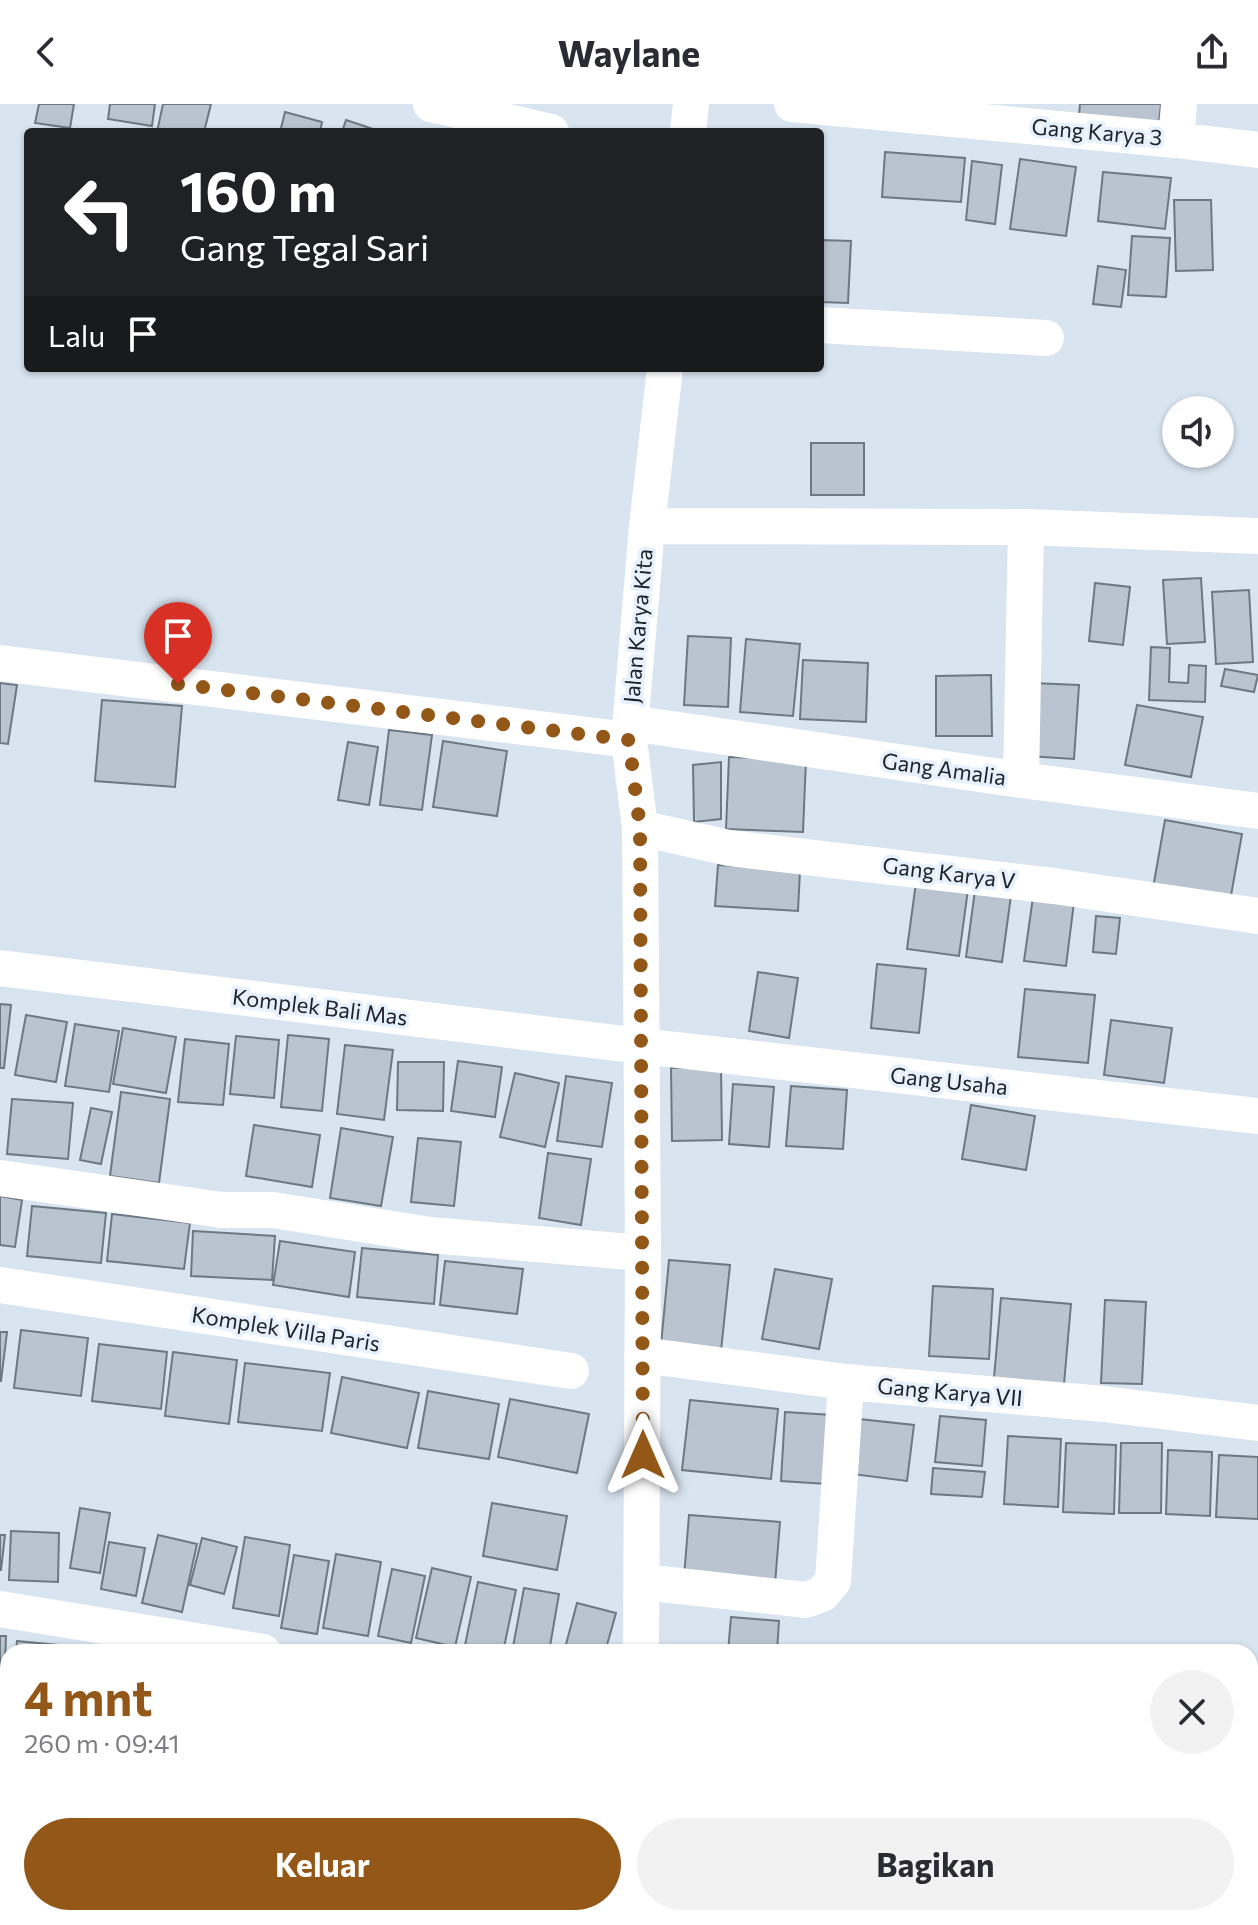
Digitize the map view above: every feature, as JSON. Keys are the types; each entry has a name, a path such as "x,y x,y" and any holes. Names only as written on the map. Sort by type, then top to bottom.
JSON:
{"street":[{"path":"431,104 534,128"},
{"path":"688,128 691,104"},
{"name":"Gang Karya 3","path":"792,104 1258,150"},
{"path":"1176,140 1179,104"},
{"path":"824,325 1046,338"},
{"name":"Jalan Karya Kita","path":"641,1644 640,828 630,731 647,526 665,372"},
{"path":"647,526 1026,527 1258,536"},
{"path":"1021,780 1026,527"},
{"name":"Gang Amalia","path":"0,663 630,731 1258,811"},
{"name":"Gang Karya V","path":"640,828 729,848 1054,886 1258,916"},
{"name":"Komplek Bali Mas","path":"0,968 641,1046"},
{"name":"Gang Usaha","path":"641,1046 1258,1116"},
{"path":"0,1178 222,1210 273,1210 430,1235 643,1253"},
{"name":"Komplek Villa Paris","path":"0,1285 571,1371"},
{"name":"Gang Karya VII","path":"642,1355 846,1382 1104,1404 1258,1423"},
{"path":"643,1582 806,1600 822,1594 833,1581 846,1382"},
{"path":"0,1609 214,1644"}],"building":[{"path":"39,104 74,104 70,128 35,123"},
{"path":"110,104 155,104 152,126 108,119"},
{"path":"163,104 211,104 205,128 158,128"},
{"path":"1080,104 1161,104 1158,132 1079,115"},
{"path":"285,112 322,122 321,128 281,128"},
{"path":"346,120 370,128 343,128"},
{"path":"885,152 965,158 961,202 882,197"},
{"path":"1020,159 1076,167 1066,236 1010,229"},
{"path":"972,161 1002,165 995,224 966,220"},
{"path":"1103,172 1171,178 1165,229 1098,221"},
{"path":"1174,200 1211,200 1213,270 1176,271"},
{"path":"1132,236 1170,238 1166,297 1128,295"},
{"path":"824,240 851,241 848,303 824,302"},
{"path":"1098,266 1126,270 1121,307 1093,304"},
{"path":"811,443 864,443 864,495 811,495"},
{"path":"1201,578 1205,642 1167,644 1163,580"},
{"path":"1095,583 1130,587 1123,645 1089,641"},
{"path":"1249,590 1253,662 1216,664 1212,592"},
{"path":"688,636 731,638 728,707 684,705"},
{"path":"746,639 800,644 793,716 740,712"},
{"path":"1151,647 1170,648 1169,682 1188,683 1189,665 1206,666 1205,702 1149,700"},
{"path":"803,660 868,663 866,722 800,719"},
{"path":"1225,669 1258,675 1254,692 1221,686"},
{"path":"991,675 992,736 936,736 936,676"},
{"path":"0,683 17,685 8,744 0,743"},
{"path":"1032,683 1079,685 1074,759 1027,756"},
{"path":"102,700 182,706 175,787 95,781"},
{"path":"1137,705 1203,717 1191,777 1125,765"},
{"path":"389,730 432,735 422,810 380,805"},
{"path":"443,741 507,751 497,816 433,807"},
{"path":"348,742 378,747 369,805 338,800"},
{"path":"729,757 806,759 803,832 726,829"},
{"path":"721,762 721,819 694,822 693,765"},
{"path":"1165,820 1242,834 1230,901 1153,888"},
{"path":"718,865 800,870 798,911 715,906"},
{"path":"917,875 969,882 959,956 907,949"},
{"path":"976,883 1012,888 1002,962 966,957"},
{"path":"1033,897 1074,902 1066,966 1024,961"},
{"path":"1096,916 1120,918 1116,954 1093,952"},
{"path":"877,964 926,969 919,1033 871,1028"},
{"path":"758,972 798,978 789,1038 749,1031"},
{"path":"1025,989 1095,995 1088,1063 1018,1057"},
{"path":"0,1004 11,1005 4,1068 0,1068"},
{"path":"26,1015 67,1022 56,1082 15,1075"},
{"path":"1111,1020 1172,1028 1164,1083 1104,1075"},
{"path":"75,1024 119,1031 109,1092 65,1086"},
{"path":"123,1028 176,1037 166,1093 113,1084"},
{"path":"288,1035 329,1039 322,1111 281,1107"},
{"path":"236,1036 279,1040 274,1098 230,1094"},
{"path":"185,1039 229,1044 223,1105 178,1102"},
{"path":"345,1045 393,1050 384,1120 337,1114"},
{"path":"458,1061 502,1067 495,1117 451,1111"},
{"path":"398,1062 444,1062 443,1111 397,1110"},
{"path":"721,1067 722,1140 672,1141 671,1068"},
{"path":"515,1073 559,1083 545,1147 500,1137"},
{"path":"566,1076 612,1083 602,1147 557,1141"},
{"path":"733,1084 774,1087 769,1147 729,1144"},
{"path":"791,1086 847,1090 843,1149 786,1146"},
{"path":"121,1092 170,1099 159,1183 110,1176"},
{"path":"12,1099 73,1103 68,1159 7,1154"},
{"path":"971,1105 1035,1116 1026,1170 962,1159"},
{"path":"91,1108 112,1112 101,1164 80,1160"},
{"path":"254,1125 320,1135 312,1187 246,1176"},
{"path":"341,1128 393,1137 381,1206 330,1198"},
{"path":"418,1138 461,1142 454,1206 411,1202"},
{"path":"548,1153 591,1159 581,1225 539,1218"},
{"path":"0,1196 22,1200 15,1247 0,1245"},
{"path":"32,1206 106,1213 101,1263 27,1256"},
{"path":"112,1214 190,1223 184,1269 107,1261"},
{"path":"193,1231 275,1236 272,1280 191,1276"},
{"path":"280,1241 355,1252 349,1297 273,1285"},
{"path":"362,1248 438,1255 434,1304 357,1297"},
{"path":"669,1260 730,1265 721,1351 661,1345"},
{"path":"445,1261 523,1269 517,1314 440,1305"},
{"path":"775,1269 832,1279 819,1349 762,1339"},
{"path":"933,1286 993,1289 989,1359 929,1356"},
{"path":"1001,1298 1071,1304 1064,1384 994,1378"},
{"path":"1105,1300 1146,1302 1142,1384 1101,1383"},
{"path":"21,1330 88,1338 81,1396 14,1388"},
{"path":"0,1332 7,1332 1,1381 0,1381"},
{"path":"99,1344 167,1352 161,1409 92,1401"},
{"path":"173,1352 237,1360 229,1424 165,1416"},
{"path":"245,1363 330,1373 322,1431 238,1422"},
{"path":"342,1377 419,1393 407,1448 331,1433"},
{"path":"428,1391 499,1404 489,1459 418,1448"},
{"path":"510,1399 589,1414 577,1473 498,1457"},
{"path":"690,1400 778,1409 771,1479 682,1470"},
{"path":"785,1412 832,1415 827,1484 781,1481"},
{"path":"940,1416 986,1420 982,1466 935,1462"},
{"path":"850,1418 914,1425 907,1481 844,1473"},
{"path":"1008,1436 1061,1439 1058,1507 1004,1504"},
{"path":"1066,1443 1116,1445 1114,1514 1063,1512"},
{"path":"1121,1443 1162,1443 1161,1513 1119,1513"},
{"path":"1168,1450 1212,1452 1210,1516 1166,1514"},
{"path":"1219,1455 1258,1457 1258,1519 1216,1517"},
{"path":"933,1468 985,1472 982,1497 931,1494"},
{"path":"492,1503 567,1516 557,1570 483,1556"},
{"path":"80,1508 110,1513 100,1573 70,1568"},
{"path":"689,1515 780,1522 775,1584 684,1577"},
{"path":"11,1531 59,1533 58,1582 9,1580"},
{"path":"0,1535 5,1535 1,1570 0,1570"},
{"path":"158,1535 197,1544 182,1612 142,1603"},
{"path":"245,1537 290,1545 279,1616 233,1608"},
{"path":"202,1538 237,1547 224,1594 190,1585"},
{"path":"109,1542 145,1548 136,1596 101,1589"},
{"path":"336,1554 381,1562 368,1636 323,1628"},
{"path":"294,1555 329,1561 317,1634 281,1628"},
{"path":"432,1568 471,1577 456,1644 416,1638"},
{"path":"392,1569 425,1576 411,1643 378,1636"},
{"path":"478,1582 516,1590 505,1644 465,1644"},
{"path":"524,1588 559,1594 550,1644 514,1644"},
{"path":"577,1603 616,1613 607,1644 566,1644"},
{"path":"731,1617 779,1621 778,1644 729,1644"},
{"path":"0,1636 6,1636 6,1644 0,1644"},
{"path":"17,1641 48,1644 17,1644"}],"route":[{"path":"178,684 629,740 640,828 643,1455"}]}
